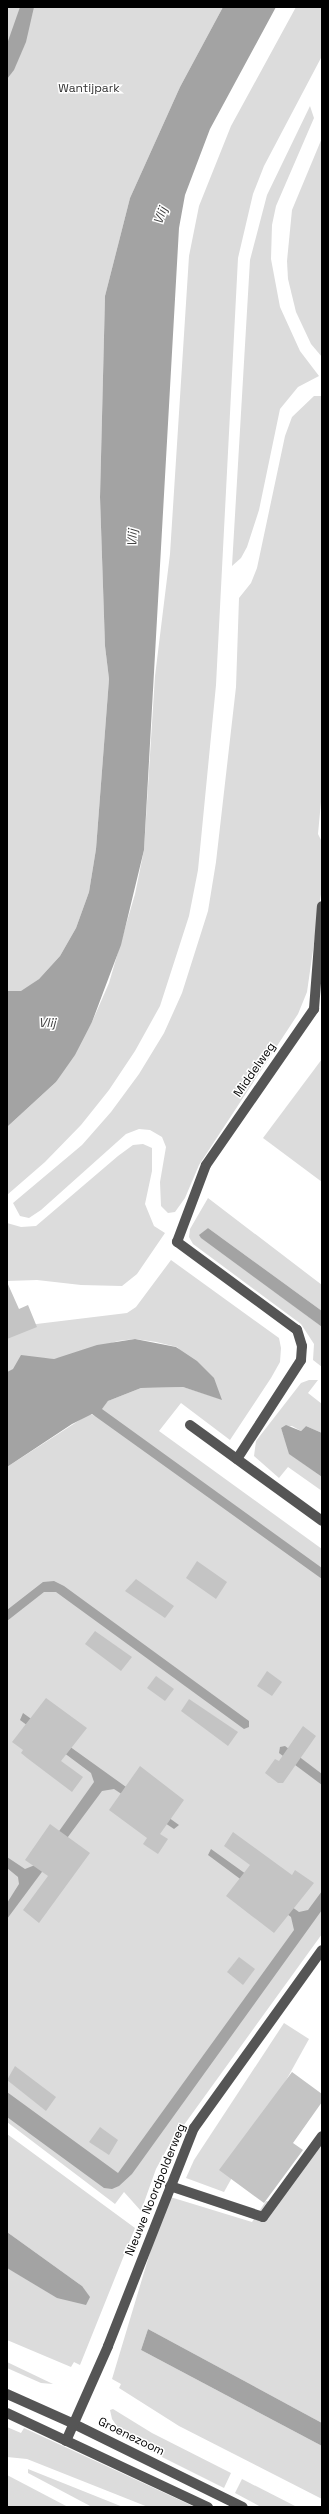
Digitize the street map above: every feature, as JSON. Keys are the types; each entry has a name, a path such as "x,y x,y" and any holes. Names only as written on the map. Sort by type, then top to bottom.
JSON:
{"street":[{"name":"Middelweg","path":"237,1458 301,1360 302,1346 297,1330 177,1242 206,1165 314,1009 322,906"},
{"path":"190,1425 322,1521"},
{"name":"Nieuwe Noordpolderweg","path":"66,2441 103,2358 194,2128 322,1950"},
{"path":"170,2186 263,2217 322,2136"},
{"name":"Groenezoom","path":"7,2394 74,2424 243,2507"},
{"path":"7,2413 208,2507"}],"green space":[{"name":"Wantijpark","path":"7,7 223,7 180,87 130,198 105,296 100,497 105,646 109,679 96,849 89,892 76,928 60,956 39,979 21,992 7,991"},
{"path":"296,7 322,7 322,56 264,166 253,194 238,258 216,685 198,870 189,916 160,1006 135,1051 109,1090 81,1125 45,1162 7,1195 7,1127 56,1082 92,1022 109,983 135,894 144,850 155,676 170,554 189,256 199,206 231,126"},
{"path":"310,106 314,118 276,206 272,225 271,259 280,307 300,351 319,376 298,387 280,409 259,510 247,547 241,558 232,566 250,260 267,195"},
{"path":"322,138 322,357 311,344 296,312 288,279 287,261 292,210"},
{"path":"314,396 322,396 322,791 318,834 322,842 322,887 307,992 298,1014 199,1165 185,1198 175,1212 168,1213 161,1206 160,1182 166,1147 162,1137 150,1130 139,1129 126,1134 41,1210 29,1218 20,1216 13,1203 82,1145 111,1112 139,1074 164,1033 182,993 208,911 216,862 236,687 239,598 251,583 257,568 285,436 292,417"},
{"path":"322,1059 322,1182 263,1138"},
{"path":"143,1144 152,1148 152,1171 145,1204 154,1226 165,1233 137,1274 122,1286 81,1285 37,1280 7,1281 7,1223 21,1227 36,1226 118,1156 133,1145"},
{"path":"208,1198 322,1285 322,1311 208,1228 200,1235 322,1327 322,1367 313,1360 314,1344 301,1324 193,1244 189,1237 190,1229"},
{"path":"171,1260 279,1338 281,1348 280,1362 230,1440 181,1403 159,1431 322,1549 322,1934 168,2147 156,2169 141,2211 124,2192 115,2204 7,2122 7,1467 89,1414 96,1416 108,1401 141,1388 183,1387 221,1399 177,1347 135,1339 118,1341 71,1356 54,1359 39,1358 7,1372 7,1332 20,1326 127,1313 136,1307"},
{"path":"309,1380 318,1380 308,1393 322,1404 322,1433 306,1426 301,1431 292,1426 281,1428 290,1454 322,1477 322,1491 288,1467 279,1478 254,1456 256,1441 301,1383"},
{"path":"284,2023 309,2039 224,2192 186,2178 194,2160"},
{"path":"7,2134 135,2228 80,2365 74,2362 71,2367 7,2340 7,2268 16,2272 82,2286 7,2232"},
{"path":"322,2142 322,2423 148,2329 141,2350 322,2446 322,2499 179,2426 119,2388 121,2384 112,2379 167,2196 252,2222 266,2201 277,2203"},
{"path":"7,2362 53,2384 41,2383 7,2368"},
{"path":"113,2409 152,2433 231,2473 224,2488 126,2439 112,2419 110,2410"},
{"path":"7,2427 21,2433 24,2428 195,2507 148,2507 27,2459 7,2457"},
{"path":"28,2469 123,2507 92,2507 28,2473"},
{"path":"7,2475 68,2507 7,2507"},
{"path":"242,2479 297,2507 261,2507 235,2493"}],"water":[{"path":"20,7 34,7 26,42 14,70 7,79 7,44"},
{"name":"Vlij","path":"223,7 276,7 210,129 185,195 179,228 144,850 121,945 92,1022 75,1055 56,1082 7,1127 7,991 21,991 39,979 60,956 76,928 89,892 96,849 109,679 105,646 100,497 105,296 130,198 180,87"},
{"path":"208,1228 322,1311 322,1327 201,1238 199,1235"},
{"path":"135,1339 176,1347 197,1361 214,1378 222,1400 183,1387 141,1388 108,1401 102,1409 322,1568 322,1579 92,1414 72,1424 7,1467 7,1372 13,1369 21,1355 54,1359 97,1345"},
{"path":"286,1425 301,1431 306,1426 322,1433 322,1477 289,1454 281,1428"},
{"path":"54,1581 64,1586 249,1721 249,1727 244,1729 56,1592 44,1592 7,1621 7,1610 43,1582"},
{"path":"23,1713 179,1825 174,1829 114,1789 102,1791 7,1919 7,1903 19,1884 18,1877 7,1868 7,1857 25,1869 35,1865 94,1782 91,1773 20,1720"},
{"path":"285,1746 322,1774 322,1785 279,1753 280,1747"},
{"path":"211,1849 299,1912 308,1910 322,1891 322,1910 132,2174 119,2186 112,2189 104,2188 7,2117 7,2092 118,2173 294,1930 291,1917 208,1855"},
{"path":"7,2232 82,2286 90,2297 86,2305 57,2298 7,2268"},
{"path":"148,2329 322,2423 322,2446 141,2350"}],"building":[{"path":"7,1282 19,1309 28,1305 37,1327 7,1339"},
{"path":"197,1561 227,1582 216,1599 186,1578"},
{"path":"136,1579 174,1606 165,1618 125,1591"},
{"path":"95,1631 132,1657 121,1671 85,1644"},
{"path":"267,1671 282,1682 272,1696 257,1686"},
{"path":"156,1676 174,1689 165,1701 147,1688"},
{"path":"46,1698 87,1728 61,1761 83,1777 72,1792 21,1753 23,1750 12,1742"},
{"path":"189,1699 238,1732 228,1746 181,1711"},
{"path":"303,1726 316,1736 283,1783 278,1783 265,1773 275,1759 279,1761"},
{"path":"140,1766 184,1800 160,1834 168,1839 158,1854 143,1844 147,1838 109,1810"},
{"path":"50,1824 90,1853 39,1923 23,1910 48,1876 25,1860"},
{"path":"233,1832 292,1875 295,1870 314,1883 274,1933 226,1896 250,1865 224,1846"},
{"path":"239,1957 255,1969 243,1985 227,1972"},
{"path":"15,2066 56,2097 46,2111 7,2080"},
{"path":"292,2072 322,2094 322,2102 293,2143 303,2150 264,2203 219,2170"},
{"path":"100,2127 118,2140 109,2155 89,2142"}]}
